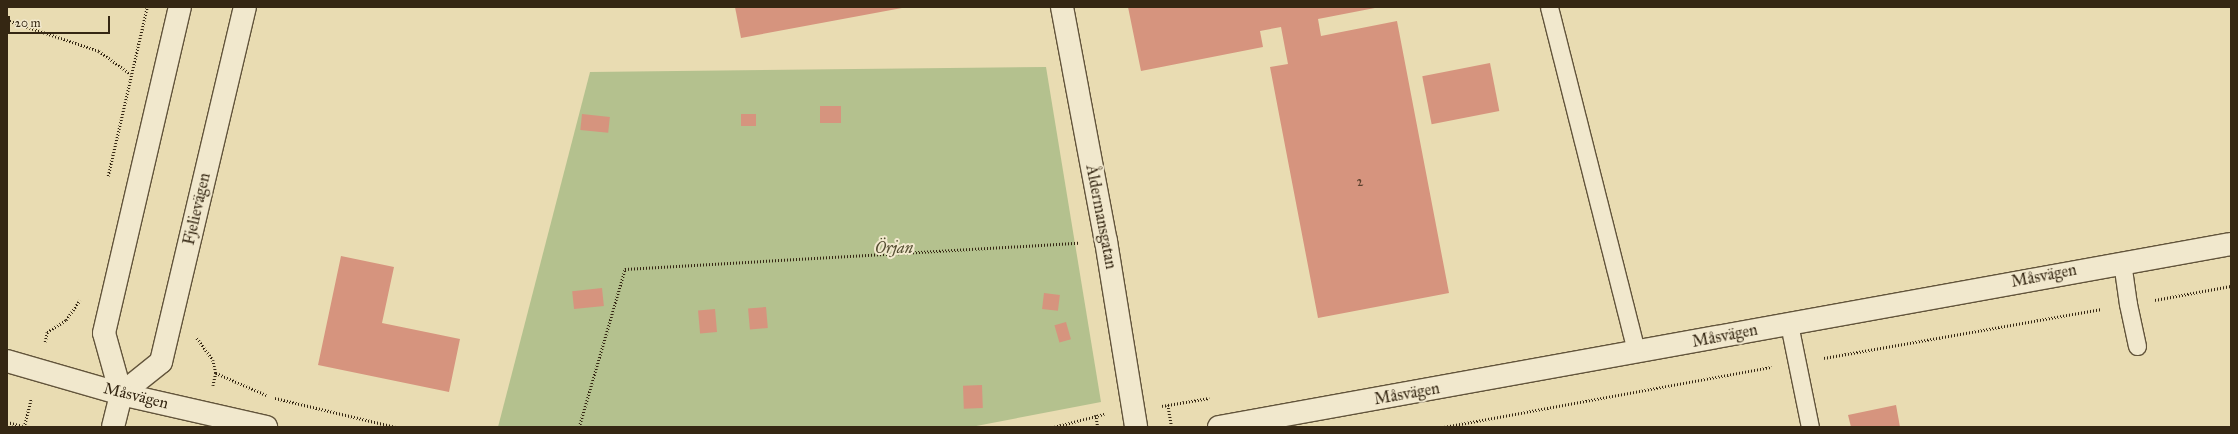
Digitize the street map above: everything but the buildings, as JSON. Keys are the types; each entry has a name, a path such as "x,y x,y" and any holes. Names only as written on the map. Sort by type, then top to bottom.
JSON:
{"street":[{"path":"113,427 121,394 104,333 180,7"},
{"name":"Fjelievägen","path":"121,394 161,362 245,7"},
{"name":"Åldermansgatan","path":"1062,7 1106,242 1136,427"},
{"name":"Måsvägen","path":"1219,427 2122,262 2231,244"},
{"name":"Måsvägen","path":"7,361 121,394 266,427"}],"lane":[{"path":"1550,7 1636,352"},
{"path":"2122,262 2128,304 2137,346"},
{"path":"1789,324 1810,427"}],"path":[{"path":"107,183 147,7"},
{"path":"7,20 99,51 131,74"},
{"path":"578,427 625,269 1106,242"},
{"path":"1444,427 2231,286"},
{"path":"40,370 47,332 66,320 81,300 82,292"},
{"path":"216,373 266,395 396,427"},
{"path":"1168,405 1172,427"},
{"path":"1096,415 1098,427"},
{"path":"7,422 23,426"}],"green space":[{"name":"Örjan","path":"1046,67 1101,402 971,427 498,427 590,72"}]}
